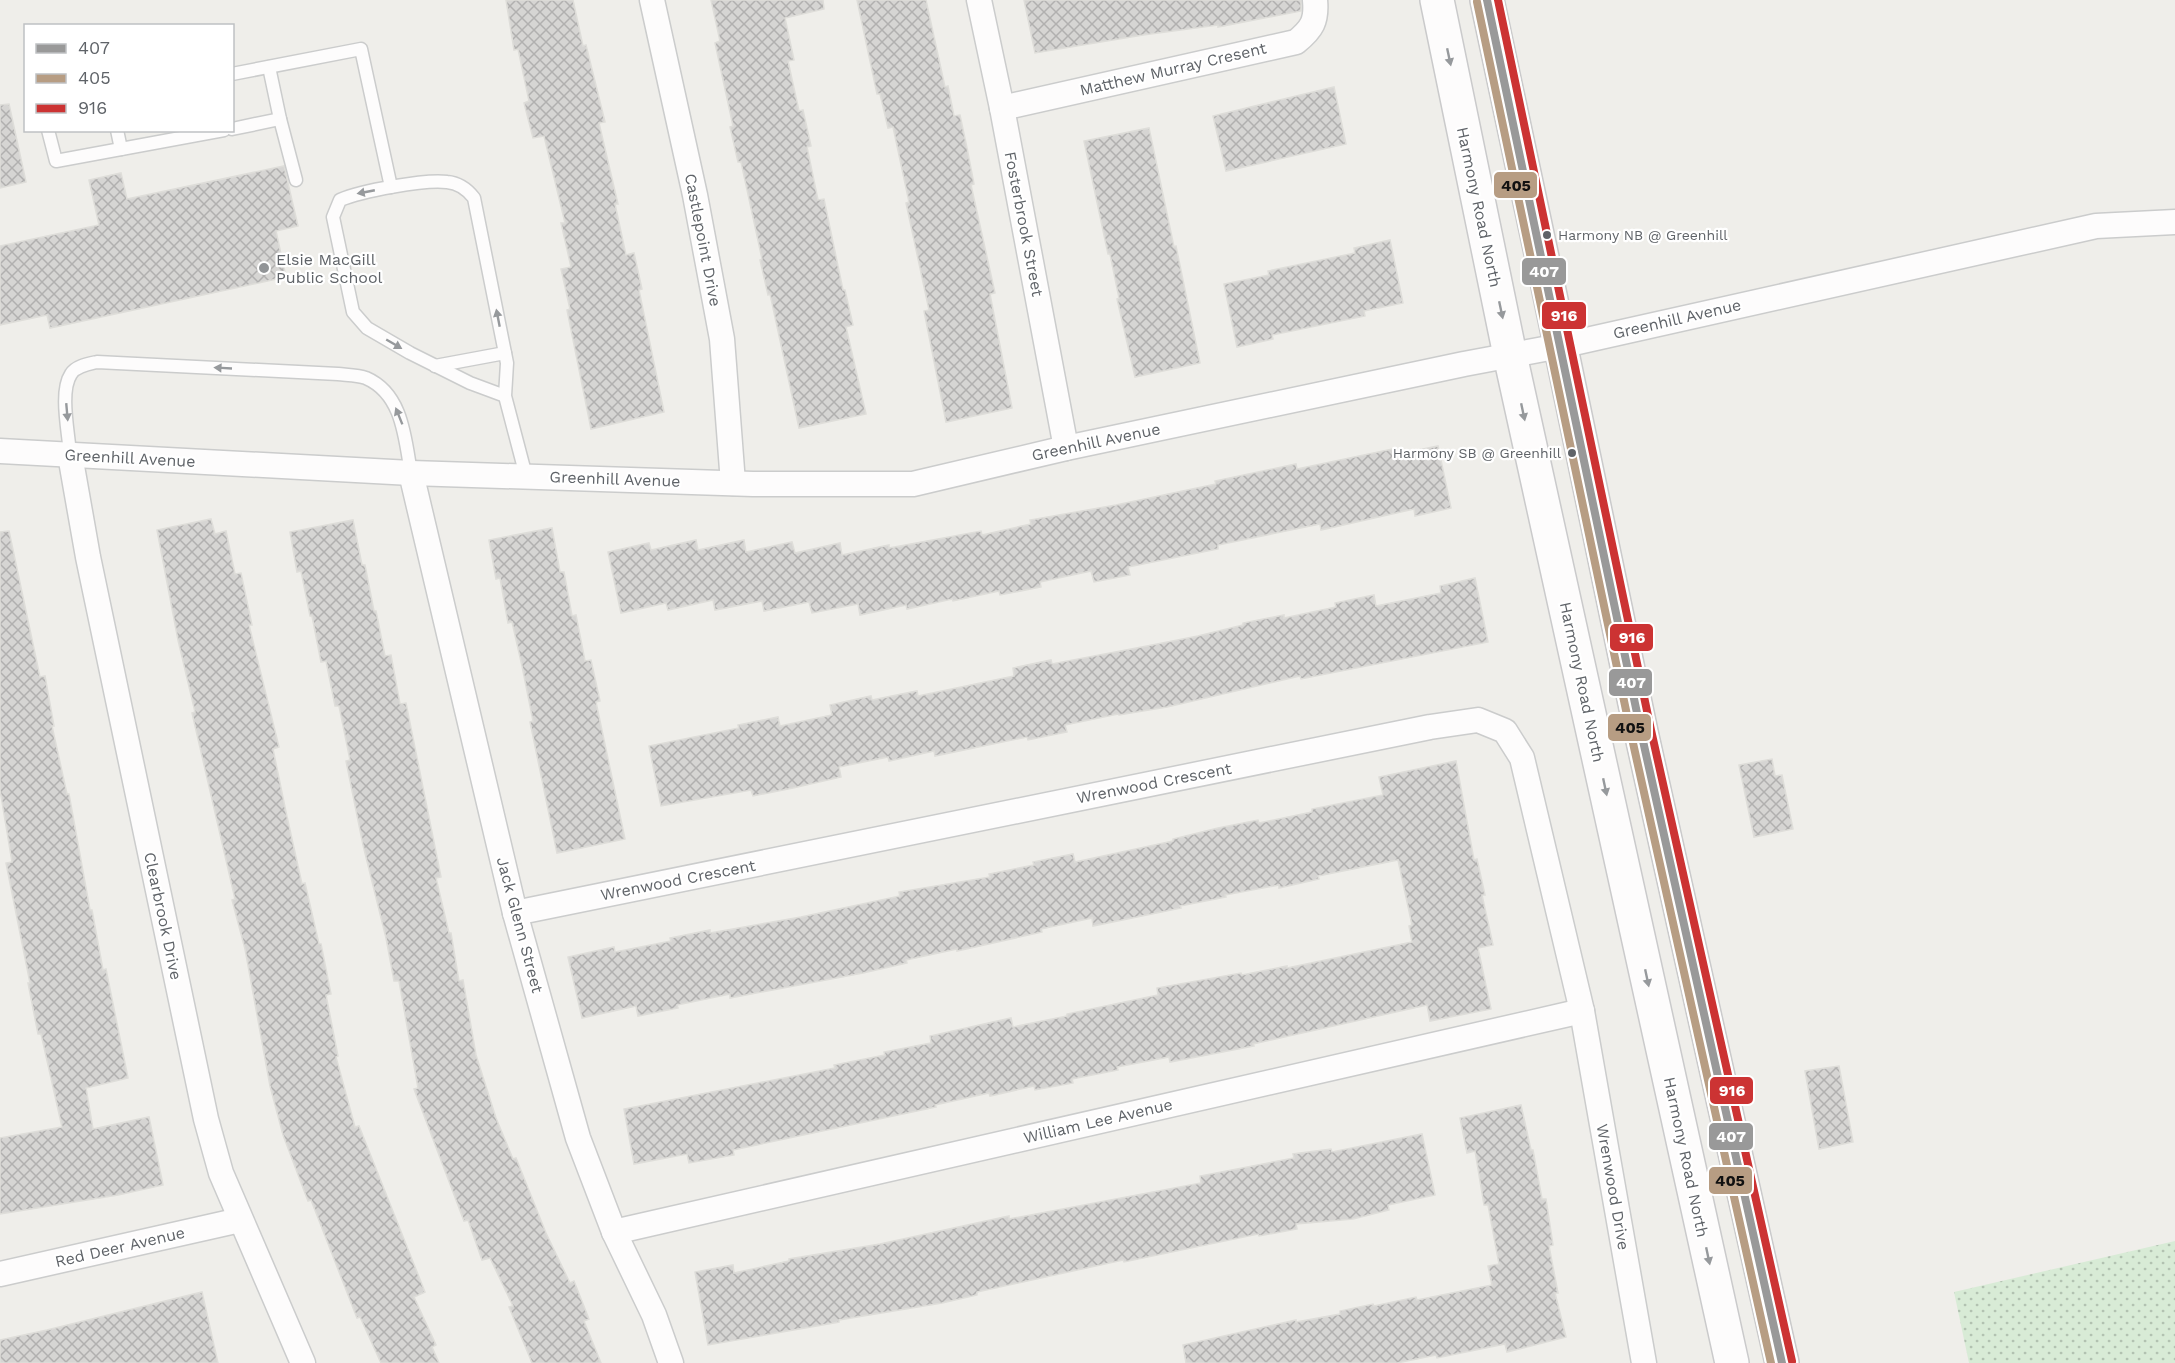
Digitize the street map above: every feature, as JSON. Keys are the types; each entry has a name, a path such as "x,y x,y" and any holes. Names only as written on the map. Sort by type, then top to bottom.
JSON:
{"main road":[{"name":"Harmony Road North","path":"1437,0 1510,355 1731,1363"},
{"path":"1487,0 1641,732 1782,1363"}],"street":[{"name":"Castlepoint Drive","path":"652,0 695,195 722,339 733,483"},
{"name":"Fosterbrook Street","path":"979,0 1002,108 1066,448"},
{"name":"Matthew Murray Cresent","path":"1002,108 1296,42 1310,30 1314,19 1314,0"},
{"name":"Greenhill Avenue","path":"0,452 411,473 753,484 913,484 1066,448 1560,346 2096,226 2175,222"},
{"name":"Clearbrook Drive","path":"70,455 88,557 206,1119 221,1173 303,1363"},
{"name":"Jack Glenn Street","path":"411,473 515,913 578,1138 614,1232 654,1315 671,1363"},
{"name":"Wrenwood Crescent","path":"515,913 1430,727 1478,720 1505,731 1522,758 1582,1011"},
{"name":"William Lee Avenue","path":"614,1232 1582,1011"},
{"name":"Wrenwood Drive","path":"1582,1011 1644,1363"},
{"name":"Red Deer Avenue","path":"0,1274 240,1220"}],"lane":[{"path":"234,74 361,49 391,188"},
{"path":"269,67 279,120 296,180"},
{"path":"234,129 279,120"},
{"path":"49,132 56,161 208,132"},
{"path":"117,132 121,149"},
{"path":"505,396 470,383 435,366 367,328 353,312 333,218 340,200 391,188 447,182 466,188 474,198 507,363 505,396 526,476"},
{"path":"435,366 505,353"},
{"path":"70,455 65,390 72,372 83,366 97,362 303,372 366,378 387,393 401,417 411,473"}],"green space":[{"path":"2175,1241 2175,1363 1969,1363 1954,1292"}],"building":[{"path":"506,0 573,0 583,46 586,45 605,122 599,123 618,204 615,204 626,255 634,253 642,289 639,290 664,412 591,429 561,269 571,267 561,223 565,223 544,136 533,138 524,103 529,101 518,49 514,50"},
{"path":"711,0 823,0 824,9 785,18 794,60 788,61 799,111 803,110 811,146 807,147 818,200 824,199 843,290 845,290 853,325 846,327 866,414 799,428 770,294 768,295 760,260 762,259 741,162 738,162 730,127 733,126 715,43 720,41"},
{"path":"857,0 926,0 945,87 948,86 954,116 960,115 967,148 974,184 971,185 995,293 990,294 1012,408 946,422 924,311 929,310 906,203 909,202 893,127 888,128 880,94 877,94"},
{"path":"1024,0 1301,0 1301,11 1218,27 1218,25 1143,35 1035,53"},
{"path":"1334,87 1346,144 1226,171 1213,116"},
{"path":"9,104 26,182 0,188 0,105"},
{"path":"1149,128 1200,363 1135,377 1084,141"},
{"path":"284,166 298,226 276,231 286,277 50,328 47,315 0,325 0,246 99,225 89,180 121,173 127,199"},
{"path":"1390,240 1403,303 1364,311 1365,316 1272,335 1273,339 1237,347 1224,284 1269,275 1268,271 1355,253 1354,248"},
{"path":"1438,446 1451,508 1415,516 1414,509 1321,530 1320,524 1218,545 1218,549 1128,567 1130,575 1094,582 1091,571 1040,582 1041,587 1000,595 999,591 907,609 906,605 860,615 858,604 812,613 809,602 764,611 762,601 715,610 713,600 668,610 666,603 621,613 608,552 649,543 651,550 696,540 698,550 744,540 746,552 792,542 795,553 840,543 842,555 889,545 889,548 981,531 982,535 1031,524 1030,520 1216,484 1215,481 1296,464 1297,469 1392,449 1394,455"},
{"path":"211,519 215,534 226,531 235,574 241,573 252,625 249,625 279,747 273,749 286,812 302,884 305,883 319,944 321,944 331,994 326,995 338,1056 336,1057 355,1127 359,1126 425,1292 414,1297 436,1345 432,1347 439,1363 381,1363 360,1317 357,1318 283,1135 270,1086 245,949 232,900 235,899 192,713 195,712 178,640 157,530"},
{"path":"353,520 385,656 391,655 400,704 406,703 441,877 436,878 449,933 451,933 459,981 463,980 476,1055 496,1118 513,1159 516,1158 546,1233 570,1283 574,1281 589,1319 584,1321 601,1363 532,1363 509,1307 513,1306 490,1258 482,1260 468,1220 464,1221 414,1089 418,1088 399,981 394,981 363,845 346,761 350,760 339,706 335,706 326,661 321,662 301,571 297,572 290,532"},
{"path":"552,528 560,572 564,572 572,616 576,615 585,661 591,660 600,701 596,702 625,839 557,853 530,722 533,721 522,666 512,622 508,623 500,578 496,579 489,540"},
{"path":"9,531 40,677 45,676 54,726 52,726 67,794 69,794 90,910 92,910 103,970 106,969 128,1078 86,1088 93,1129 149,1117 163,1185 118,1195 0,1214 0,1138 62,1127 41,1034 38,1034 6,863 12,862 0,790 0,532"},
{"path":"1475,578 1488,642 1301,679 1300,676 1167,707 1065,725 1067,732 1028,740 1027,737 935,756 934,751 889,761 888,757 839,767 841,777 753,796 751,790 661,806 649,746 739,728 738,725 778,717 780,726 832,715 830,705 871,696 872,700 917,691 918,696 1014,676 1013,668 1051,660 1052,664 1198,636 1243,625 1243,623 1284,615 1284,618 1336,607 1335,603 1374,595 1376,606 1441,593 1440,586"},
{"path":"1772,759 1775,776 1782,775 1793,829 1754,837 1739,765"},
{"path":"1456,761 1474,860 1477,859 1485,895 1482,895 1493,945 1478,948 1491,1009 1430,1021 1427,1005 1253,1044 1254,1046 1170,1062 1169,1057 1117,1067 1118,1070 1072,1079 1073,1083 1035,1090 1034,1086 990,1096 989,1093 935,1105 936,1107 733,1150 734,1155 689,1163 687,1154 634,1164 624,1109 835,1068 834,1065 931,1043 930,1036 1011,1018 1013,1027 1158,995 1157,988 1241,973 1242,975 1287,966 1287,968 1412,942 1409,926 1412,925 1398,860 1318,876 1319,879 1279,888 1279,885 1225,895 1226,897 1180,906 1181,908 1093,926 1092,918 1041,929 1042,932 906,960 907,963 863,973 730,998 730,994 638,1016 636,1006 582,1018 568,957 614,947 615,952 671,941 670,938 710,930 710,933 801,917 900,896 899,892 990,877 989,874 1034,865 1033,862 1073,854 1075,862 1173,841 1173,839 1218,828 1258,820 1259,823 1312,812 1312,809 1383,795 1379,777"},
{"path":"1839,1066 1853,1142 1819,1149 1805,1071"},
{"path":"1521,1105 1531,1150 1533,1150 1542,1199 1546,1199 1553,1245 1549,1246 1558,1293 1555,1293 1566,1337 1507,1352 1505,1344 1437,1358 1436,1355 1397,1363 1186,1363 1183,1345 1296,1320 1296,1322 1340,1314 1340,1311 1373,1304 1374,1306 1416,1297 1417,1300 1492,1285 1488,1266 1499,1264 1488,1205 1484,1205 1475,1151 1467,1153 1460,1118"},
{"path":"1422,1134 1435,1195 1388,1205 1389,1210 1353,1219 1296,1224 1297,1229 1259,1236 1258,1234 1124,1262 1123,1260 977,1292 977,1295 942,1303 708,1345 695,1272 733,1265 734,1273 789,1261 789,1259 880,1244 1009,1216 1009,1219 1201,1183 1200,1176 1294,1158 1293,1154 1331,1149 1332,1152"},
{"path":"202,1292 218,1363 0,1363 0,1340"}],"transit line":[{"name":"407","path":"1487,0 1641,732 1782,1363"},
{"name":"916","path":"1498,0 1651,730 1792,1361"},
{"name":"405","path":"1477,2 1631,734 1771,1363"}],"place":[{"name":"Harmony NB @ Greenhill","path":"1547,235"},
{"name":"Elsie MacGill Public School","path":"264,268"},
{"name":"Harmony SB @ Greenhill","path":"1572,453"}]}
